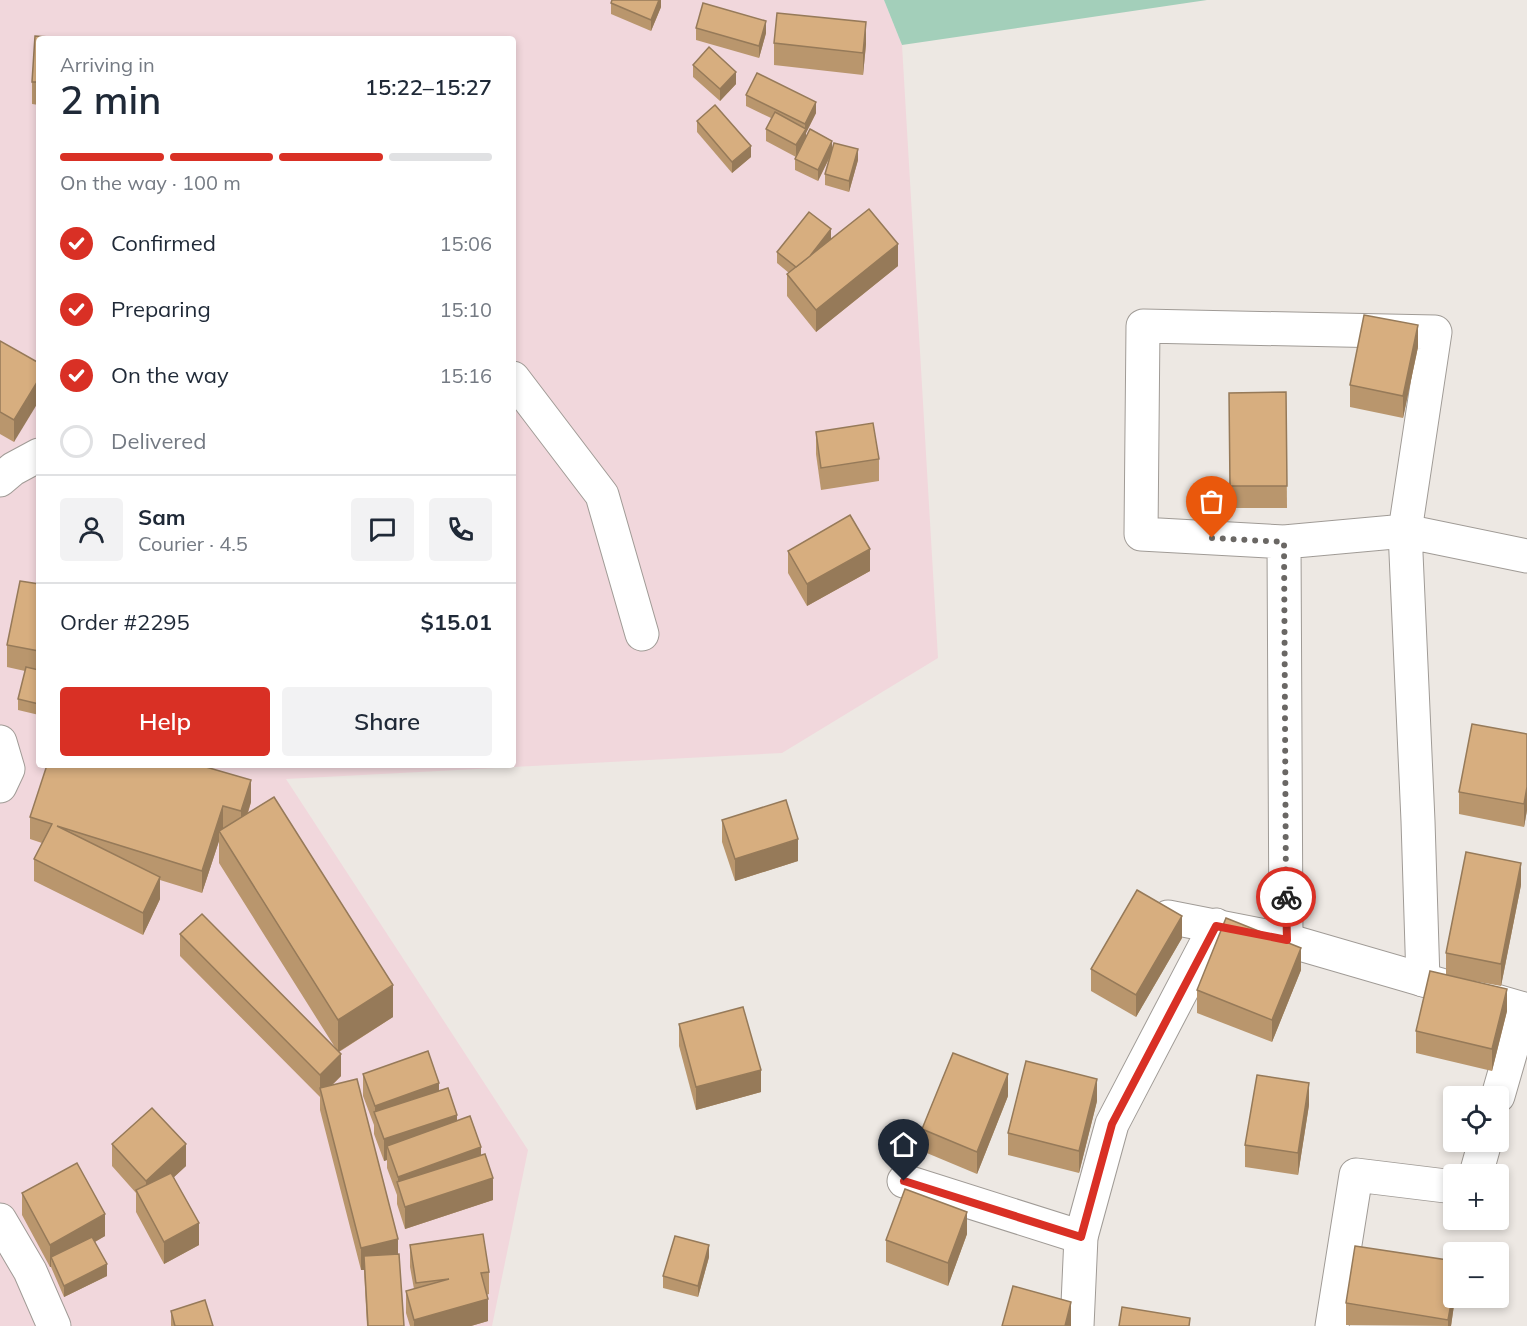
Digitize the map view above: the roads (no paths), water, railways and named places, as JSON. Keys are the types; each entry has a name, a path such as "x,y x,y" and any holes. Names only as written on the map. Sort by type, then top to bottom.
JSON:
{"street":[{"path":"1423,980 1405,531 1435,332 1143,326 1141,534 1284,542 1405,531 1527,556"},
{"path":"516,382 602,495 642,634"},
{"path":"0,503 17,468"},
{"path":"1284,542 1287,940"},
{"path":"0,742 8,769 0,786"},
{"path":"1168,917 1287,940 1525,1009 1501,1086"},
{"path":"1077,1326 1081,1237 1112,1124 1216,926"},
{"path":"1332,1326 1356,1175 1443,1186"},
{"path":"904,1181 1081,1237"},
{"path":"0,1220 30,1271 54,1326"}]}
